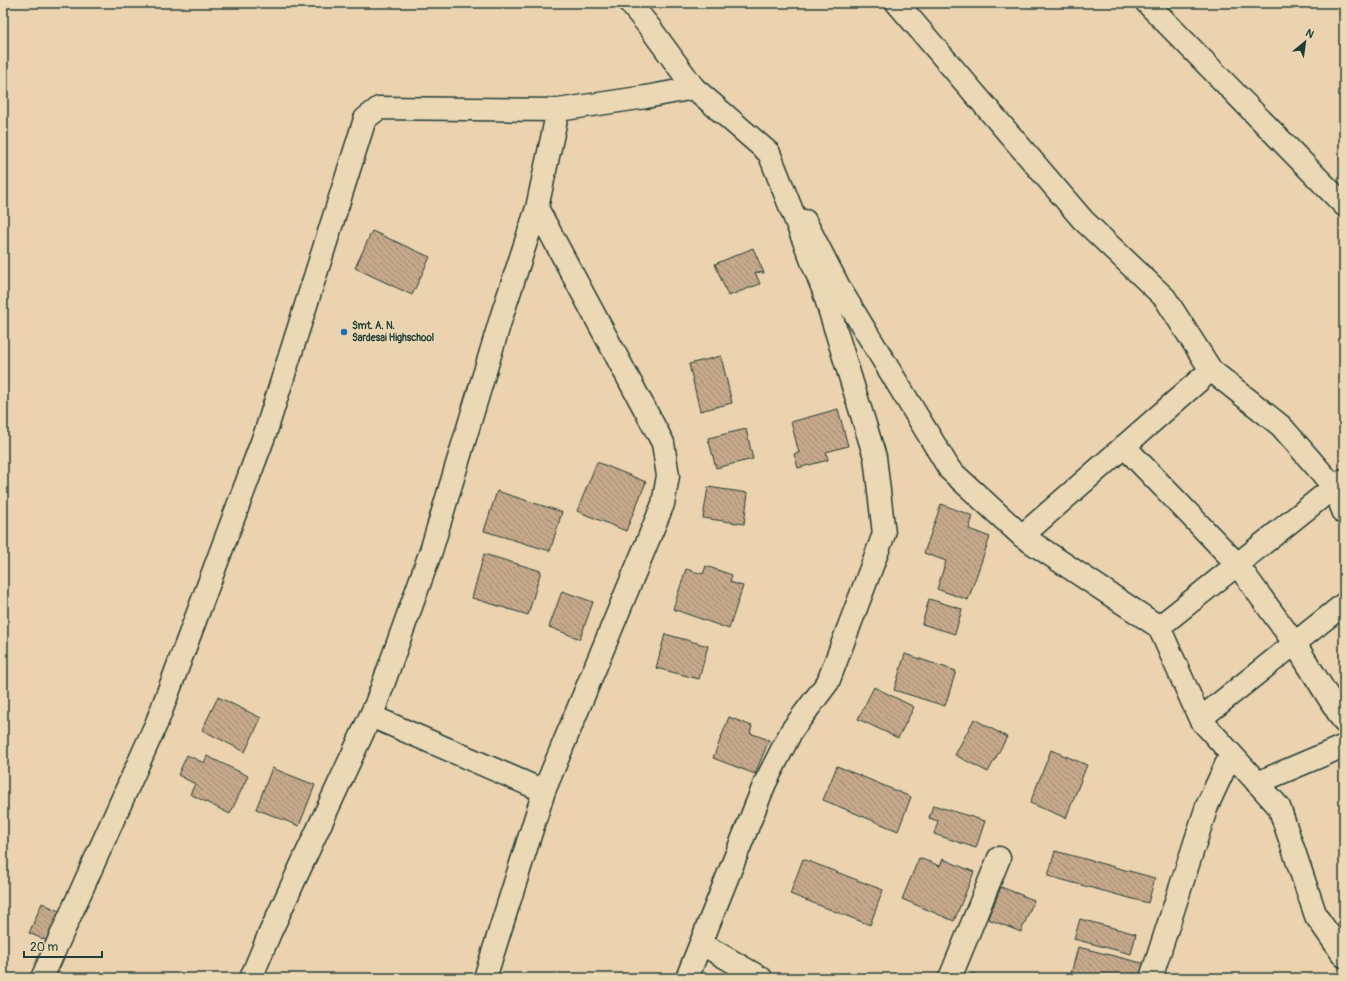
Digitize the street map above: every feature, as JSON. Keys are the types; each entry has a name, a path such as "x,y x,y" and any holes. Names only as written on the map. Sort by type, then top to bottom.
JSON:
{"street":[{"path":"630,3 694,88 769,153 840,289 950,470 1022,536 1159,627 1200,719 1279,808 1316,916 1344,956"},
{"path":"897,3 1083,220 1165,298 1211,370 1281,426 1339,483 1344,513"},
{"path":"1148,3 1344,205"},
{"path":"42,978 157,722 266,430 365,119 379,108 558,110 646,97 694,88"},
{"path":"251,978 269,935 371,716 431,551 502,315 537,208 558,110"},
{"path":"687,978 702,944 765,783 792,730 828,682 884,534 875,457 823,289 769,153"},
{"path":"485,978 544,791 663,504 668,476 663,443 537,208"},
{"path":"1022,536 1211,370"},
{"path":"1124,446 1237,564 1295,644 1344,722"},
{"path":"1159,627 1339,483"},
{"path":"1200,719 1344,604"},
{"path":"371,716 544,791"},
{"path":"1257,783 1344,746"},
{"path":"1151,978 1207,806 1231,754"},
{"path":"950,978 999,858"},
{"path":"702,944 761,978"}],"building":[{"path":"372,231 430,257 412,295 355,268"},
{"path":"753,248 764,273 755,272 760,284 728,296 715,264"},
{"path":"721,356 732,403 700,411 689,364"},
{"path":"838,409 848,446 826,452 828,460 798,468 794,454 799,453 791,422"},
{"path":"746,429 753,459 716,468 708,438"},
{"path":"597,462 646,482 626,531 577,511"},
{"path":"708,487 748,493 744,524 703,518"},
{"path":"497,491 562,512 550,551 484,531"},
{"path":"941,504 973,516 969,529 990,537 968,600 937,589 946,561 924,553"},
{"path":"484,554 541,571 528,615 472,598"},
{"path":"706,566 732,575 730,582 743,586 729,629 673,609 686,569 703,574"},
{"path":"562,591 593,602 580,639 549,627"},
{"path":"929,599 962,609 955,634 922,624"},
{"path":"665,634 708,646 699,679 656,668"},
{"path":"905,654 956,671 945,706 894,690"},
{"path":"874,687 914,707 898,738 858,719"},
{"path":"218,697 261,718 245,752 202,730"},
{"path":"729,717 752,726 750,733 769,740 755,774 713,758"},
{"path":"974,719 1007,737 988,772 955,755"},
{"path":"1051,750 1087,765 1066,818 1030,803"},
{"path":"187,755 204,763 207,756 248,776 230,814 190,794 195,784 178,775"},
{"path":"837,766 911,797 898,831 823,800"},
{"path":"272,768 315,785 299,826 256,809"},
{"path":"933,805 985,821 976,848 934,834 938,821 929,818"},
{"path":"1055,851 1155,878 1148,903 1048,876"},
{"path":"919,858 940,866 943,859 974,872 954,921 902,899"},
{"path":"803,859 883,890 870,925 790,894"},
{"path":"1001,887 1034,900 1021,932 988,919"},
{"path":"42,903 65,914 52,943 29,933"},
{"path":"1080,919 1136,934 1131,954 1074,939"},
{"path":"1078,947 1146,964 1142,978 1086,978 1071,974"},
{"path":"972,973 984,978 970,978"}],"place":[{"name":"Smt. A. N. Sardesai Highschool","path":"344,332"}]}
